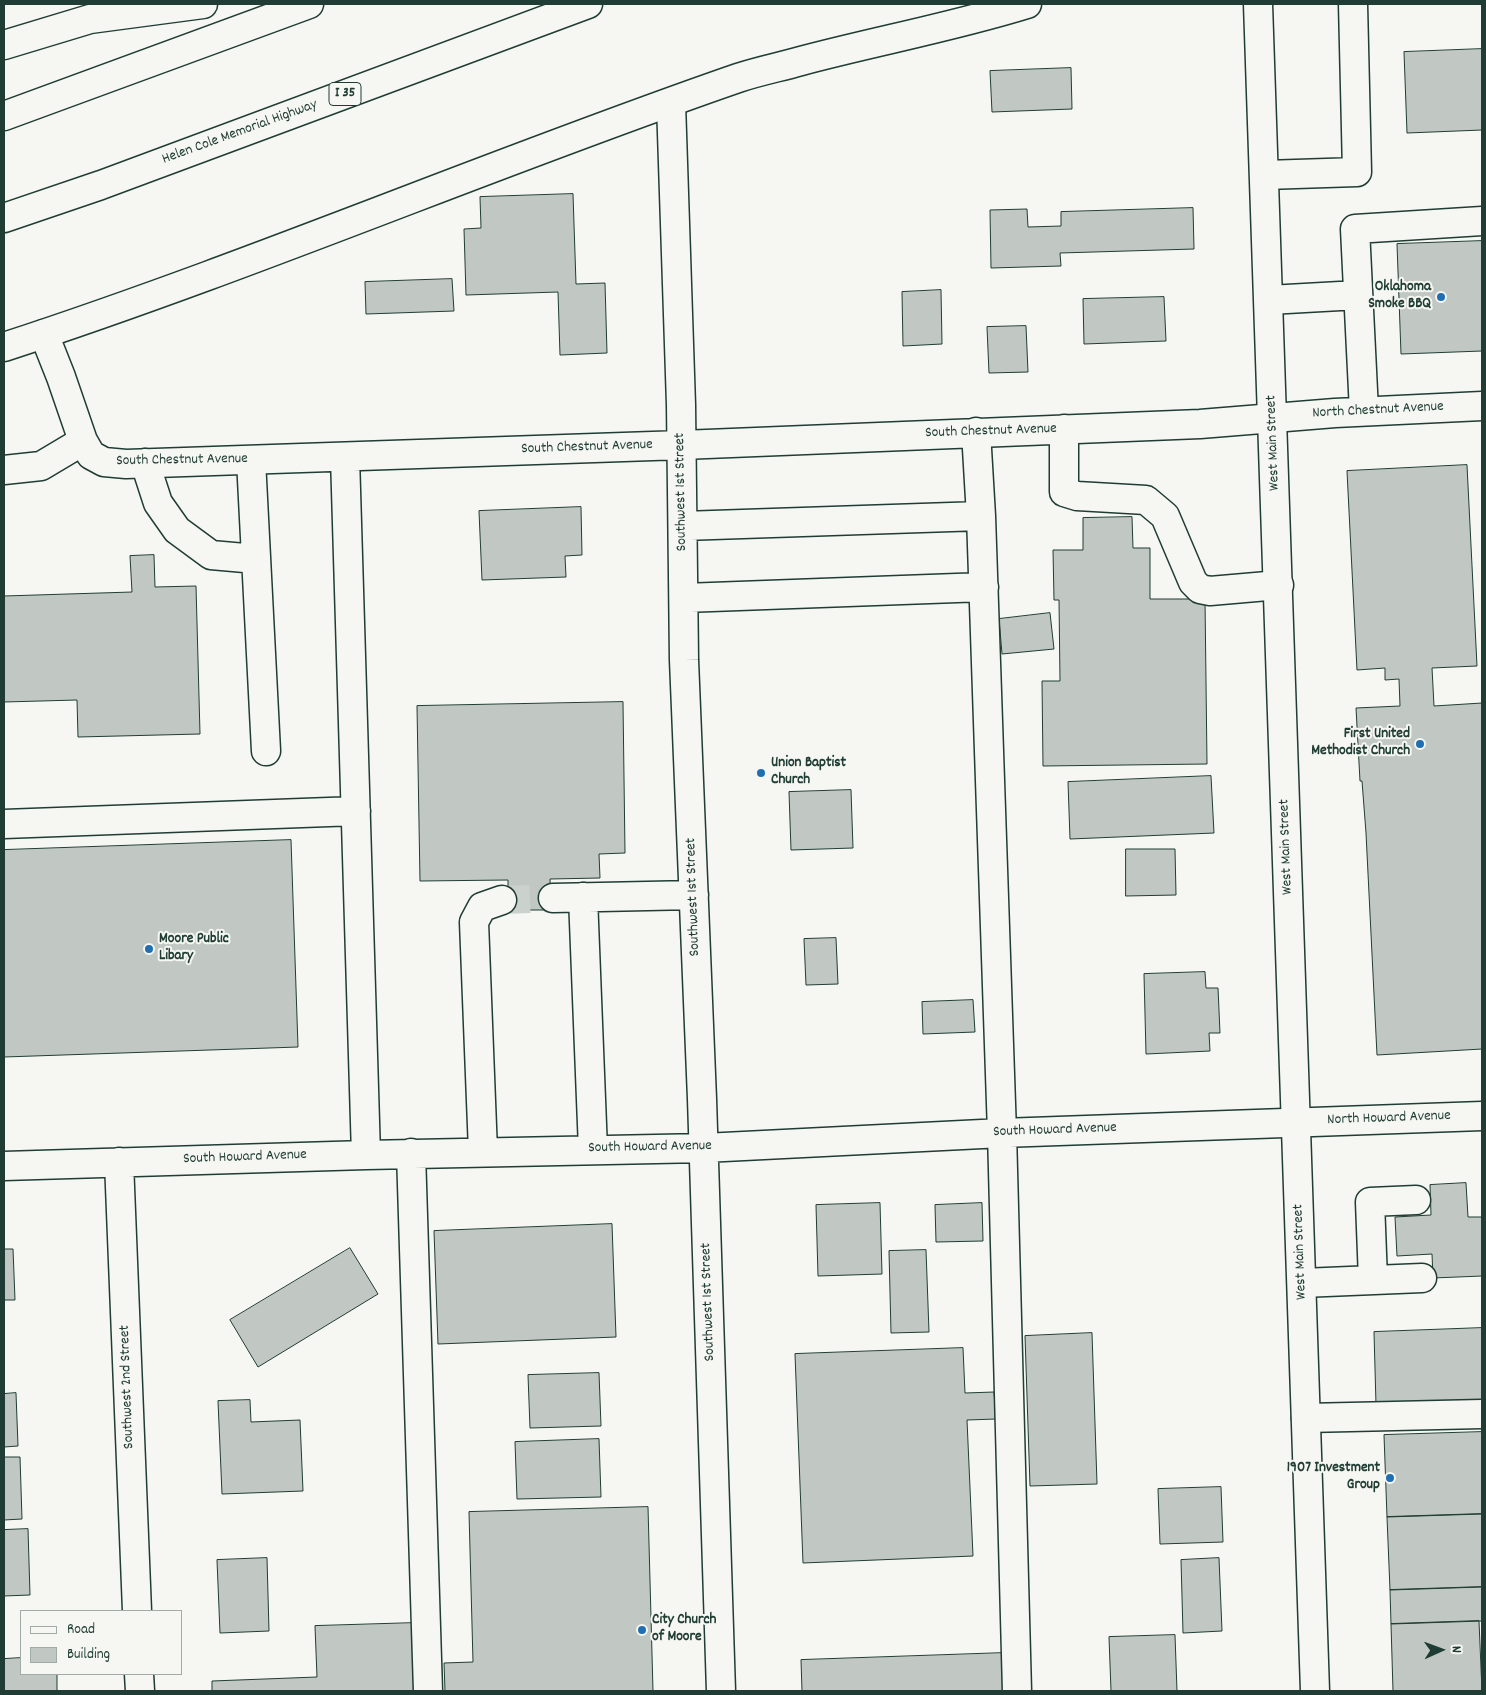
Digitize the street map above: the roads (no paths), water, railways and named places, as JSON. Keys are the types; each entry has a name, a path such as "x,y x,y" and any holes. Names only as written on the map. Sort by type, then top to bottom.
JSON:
{"main road":[{"path":"4,46 90,19 203,4"},
{"path":"4,116 310,4"},
{"name":"Helen Cole Memorial Highway","path":"4,218 101,185 588,4"},
{"path":"4,347 316,236 536,151 741,77 987,17 1028,4"},
{"name":"West Main Street","path":"1258,4 1315,1691"},
{"path":"1265,175 1357,172 1353,4"},
{"name":"Southwest 1st Street","path":"671,103 682,445 685,665 704,1148 721,1691"},
{"path":"1364,412 1355,229 1482,221"},
{"path":"1269,300 1358,295"},
{"name":"South Chestnut Avenue","path":"44,334 83,441 91,455 104,462 126,464 682,445 1200,424 1273,417"},
{"name":"North Chestnut Avenue","path":"1273,417 1482,406"},
{"path":"1064,429 1064,492 1077,496 1146,500 1165,516 1192,582 1200,589 1210,591 1279,585"},
{"path":"976,432 984,587 1002,1133 1016,1691"},
{"path":"4,470 41,466 83,441"},
{"path":"345,457 366,1154"},
{"path":"251,460 266,751"},
{"path":"145,463 158,503 177,530 211,555 256,559"},
{"path":"683,526 981,516"},
{"path":"684,598 984,587"},
{"path":"4,824 356,811"},
{"path":"553,898 694,895"},
{"path":"583,897 593,1150"},
{"path":"483,1152 474,922 482,907 502,900"},
{"name":"North Howard Avenue","path":"1296,1122 1482,1116"},
{"name":"South Howard Avenue","path":"4,1166 366,1154 704,1148 1002,1133 1296,1122"},
{"path":"411,1153 428,1691"},
{"name":"Southwest 2nd Street","path":"119,1162 137,1610"},
{"path":"1373,1280 1370,1202 1416,1200"},
{"path":"1302,1283 1422,1278"},
{"path":"1306,1418 1482,1414"},
{"path":"139,1675 140,1691"}],"tunnel":[{"path":"502,900 553,898"}],"place":[{"name":"Oklahoma Smoke BBQ","path":"1441,297"},
{"name":"First United Methodist Church","path":"1420,744"},
{"name":"Union Baptist Church","path":"761,773"},
{"name":"Moore Public Libary","path":"149,949"},
{"name":"1907 Investment Group","path":"1390,1478"},
{"name":"City Church of Moore","path":"642,1630"}]}
